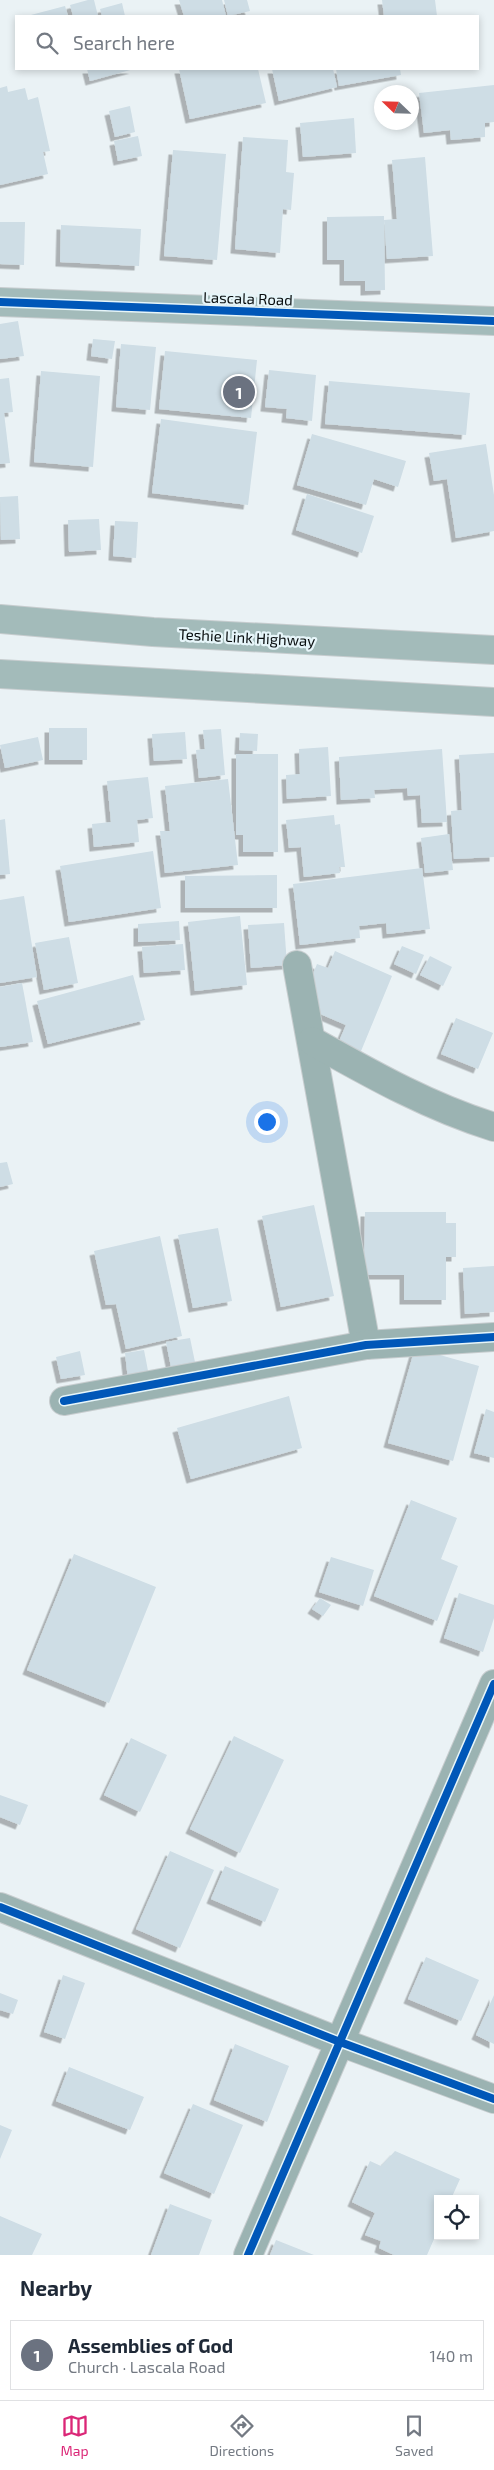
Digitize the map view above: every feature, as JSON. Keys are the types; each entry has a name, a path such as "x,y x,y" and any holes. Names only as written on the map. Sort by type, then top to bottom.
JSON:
{"main road":[{"name":"Lascala Road","path":"0,302 494,321"},
{"name":"Teshie Link Highway","path":"0,619 153,632 494,650"},
{"path":"0,674 494,702"}],"street":[{"path":"297,965 366,1345"},
{"path":"312,1041 386,1083 455,1115 494,1127"},
{"path":"64,1401 366,1345 494,1337"},
{"path":"248,2255 494,1684"},
{"path":"0,1907 340,2042 494,2099"}],"building":[{"path":"94,0 98,15 73,15 70,5"},
{"path":"179,0 222,0 226,15 184,15"},
{"path":"224,0 247,0 250,11 228,15"},
{"path":"382,0 435,0 437,15 384,15"},
{"path":"122,3 125,15 102,15 100,9"},
{"path":"65,6 68,15 31,15"},
{"path":"87,70 130,70 90,81"},
{"path":"179,70 258,70 266,103 190,119"},
{"path":"272,70 333,70 337,87 279,101"},
{"path":"336,70 400,70 401,75 339,86"},
{"path":"494,85 494,122 485,123 485,137 451,140 450,130 424,133 419,93"},
{"path":"7,86 8,92 25,88 28,100 38,97 50,151 43,152 48,174 0,185 0,88"},
{"path":"130,106 135,132 115,137 109,111"},
{"path":"354,118 356,153 303,157 300,123"},
{"path":"138,136 142,156 118,161 114,141"},
{"path":"243,137 288,140 286,172 294,173 291,210 283,209 280,253 235,249"},
{"path":"173,150 226,154 217,260 164,256"},
{"path":"425,157 433,256 387,259 384,220 397,219 392,160"},
{"path":"384,216 385,290 365,291 365,281 344,281 344,260 327,260 327,217"},
{"path":"0,222 25,222 24,265 0,264"},
{"path":"61,225 141,229 139,266 60,262"},
{"path":"18,321 24,356 0,359 0,324"},
{"path":"93,339 115,341 112,359 91,356"},
{"path":"121,344 156,347 150,410 116,407"},
{"path":"165,351 257,360 251,418 159,409"},
{"path":"269,370 316,375 312,421 286,418 287,409 265,407"},
{"path":"41,371 100,376 93,467 34,462"},
{"path":"9,378 13,412 4,413 10,463 0,464 0,379"},
{"path":"329,381 470,393 466,435 325,424"},
{"path":"161,419 257,432 248,505 152,493"},
{"path":"312,434 406,461 398,487 374,479 366,505 297,485"},
{"path":"486,444 494,495 494,531 456,538 447,479 434,481 429,453"},
{"path":"307,494 374,516 362,553 296,530"},
{"path":"18,496 20,539 1,540 0,497"},
{"path":"99,519 101,550 69,552 68,520"},
{"path":"115,521 138,522 136,558 113,556"},
{"path":"49,728 87,728 87,760 49,760"},
{"path":"221,729 225,775 199,778 196,750 205,749 203,730"},
{"path":"185,732 187,759 154,761 152,734"},
{"path":"240,733 258,734 257,751 239,750"},
{"path":"38,737 43,760 5,768 0,745"},
{"path":"328,747 331,796 287,799 286,775 300,774 299,749"},
{"path":"442,749 447,822 422,823 420,795 408,796 407,788 374,790 375,798 341,800 339,757"},
{"path":"494,753 494,857 454,859 451,811 462,810 459,755"},
{"path":"236,754 278,754 278,852 243,852 243,835 236,835"},
{"path":"148,777 153,818 137,820 139,842 94,847 92,824 111,822 107,781"},
{"path":"228,779 238,865 165,873 160,831 170,831 165,786"},
{"path":"334,815 335,825 340,824 345,867 339,867 340,873 304,877 301,847 289,848 286,820"},
{"path":"5,819 10,874 0,875 0,820"},
{"path":"449,834 453,870 425,873 421,838"},
{"path":"153,851 161,908 69,922 60,866"},
{"path":"422,868 430,929 387,934 386,923 359,926 360,938 300,945 293,884"},
{"path":"277,875 277,908 185,908 185,876"},
{"path":"24,896 37,977 0,983 0,900"},
{"path":"240,916 247,985 195,991 188,922"},
{"path":"179,921 180,940 138,942 138,924"},
{"path":"284,923 287,965 251,968 248,925"},
{"path":"69,937 78,983 44,990 35,943"},
{"path":"183,944 185,970 144,973 142,947"},
{"path":"402,946 424,955 416,974 394,964"},
{"path":"335,951 392,976 359,1056 337,1046 346,1025 311,1010 317,995 306,991 317,964 328,968"},
{"path":"430,956 452,967 443,986 420,975"},
{"path":"133,975 145,1020 48,1044 37,1001"},
{"path":"22,983 33,1042 0,1047 0,987"},
{"path":"456,1018 493,1033 478,1069 441,1054"},
{"path":"7,1162 13,1184 0,1187 0,1163"},
{"path":"314,1205 334,1296 281,1307 262,1216"},
{"path":"365,1212 446,1212 446,1223 456,1223 456,1257 446,1257 446,1300 404,1300 404,1275 364,1275"},
{"path":"218,1228 232,1301 193,1308 178,1235"},
{"path":"160,1236 182,1336 126,1349 116,1304 106,1305 94,1251"},
{"path":"494,1266 494,1312 465,1314 463,1268"},
{"path":"190,1338 196,1367 172,1372 166,1342"},
{"path":"415,1348 479,1366 453,1461 388,1443"},
{"path":"144,1350 149,1376 128,1379 125,1353"},
{"path":"80,1351 85,1375 61,1379 56,1357"},
{"path":"289,1396 302,1448 191,1479 177,1428"},
{"path":"486,1409 494,1412 494,1458 474,1453"},
{"path":"411,1500 457,1518 441,1559 458,1566 437,1621 374,1596"},
{"path":"74,1554 156,1587 109,1703 27,1670"},
{"path":"331,1557 374,1570 363,1606 319,1592"},
{"path":"459,1593 494,1605 494,1618 483,1652 444,1638"},
{"path":"320,1598 331,1605 323,1616 312,1609"},
{"path":"234,1736 284,1760 240,1853 190,1829"},
{"path":"131,1738 167,1755 140,1812 104,1795"},
{"path":"0,1795 28,1805 20,1825 0,1817"},
{"path":"170,1851 214,1870 180,1948 136,1929"},
{"path":"225,1866 279,1889 265,1922 211,1899"},
{"path":"426,1957 479,1980 461,2021 408,1999"},
{"path":"63,1975 85,1983 65,2039 44,2032"},
{"path":"0,1993 18,2000 13,2014 0,2010"},
{"path":"494,1995 494,2044 476,2035"},
{"path":"235,2044 289,2066 267,2122 214,2100"},
{"path":"69,2067 144,2097 130,2130 56,2101"},
{"path":"193,2104 243,2125 214,2194 164,2173"},
{"path":"0,2125 12,2130 0,2159"},
{"path":"395,2151 460,2179 453,2195 434,2195 434,2239 427,2255 394,2255 379,2248 381,2241 365,2235 375,2213 352,2202 370,2161 381,2166"},
{"path":"170,2204 212,2220 199,2255 151,2255"},
{"path":"0,2216 42,2234 32,2255 0,2255"},
{"path":"276,2240 314,2255 270,2255"}],"cycle path":[{"path":"0,302 494,321"},
{"path":"64,1401 366,1345 494,1337"},
{"path":"248,2255 494,1684"},
{"path":"0,1907 340,2042 494,2099"}],"place":[{"name":"Assemblies of God","path":"239,392"}]}
